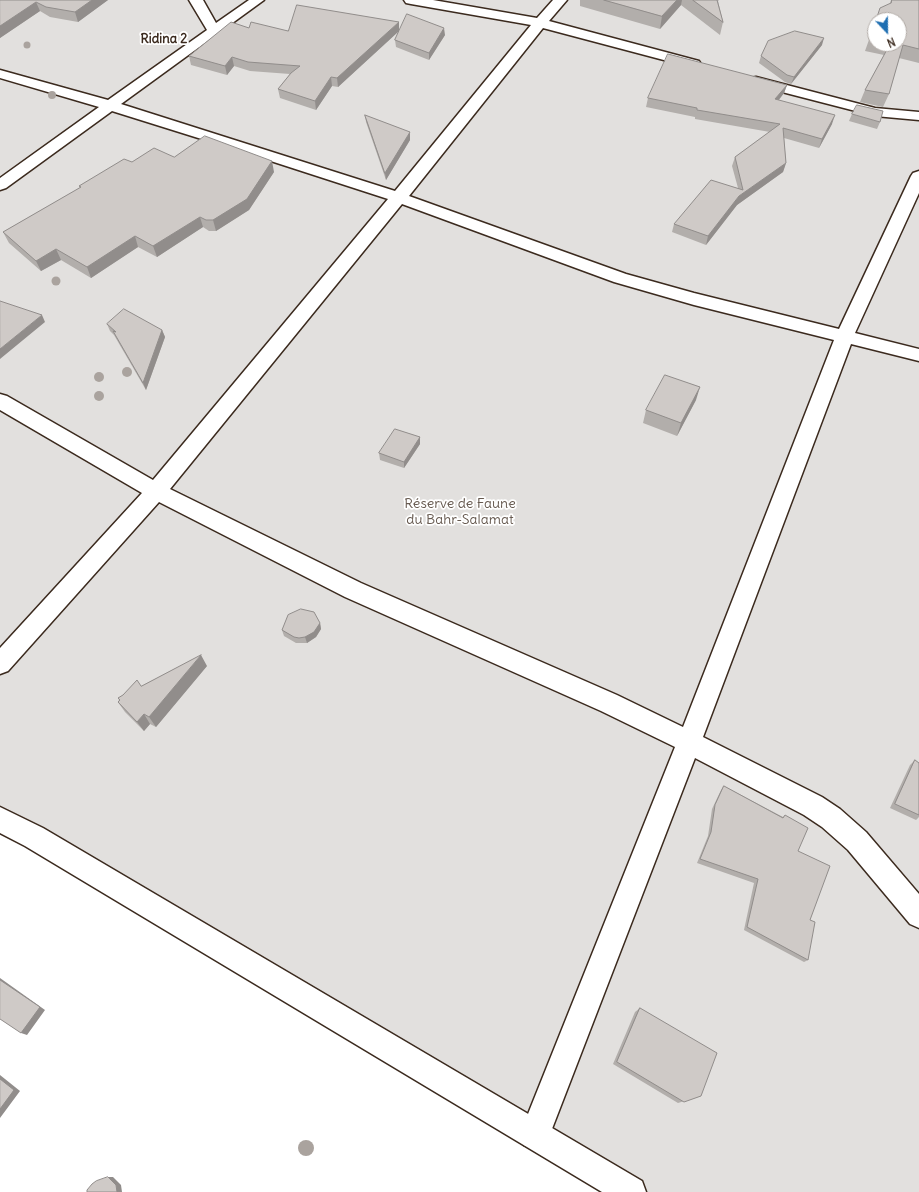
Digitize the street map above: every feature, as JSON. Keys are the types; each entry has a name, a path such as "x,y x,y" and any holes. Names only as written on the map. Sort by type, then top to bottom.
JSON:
{"street":[{"path":"196,0 214,31"},
{"path":"0,185 257,0"},
{"path":"410,0 540,23 710,68"},
{"path":"0,664 156,491 560,0"},
{"path":"0,74 111,105 399,197 563,259 621,278 698,300 919,355"},
{"path":"740,76 876,112 919,116"},
{"path":"535,1134 689,742 845,336 919,176"},
{"path":"0,401 156,491 353,590 533,669 689,742 813,806 831,818 856,841 919,915"},
{"path":"0,819 535,1134 613,1187"}],"green space":[{"name":"Réserve de Faune du Bahr-Salamat","path":"0,0 919,0 919,1192 630,1192 0,819"}],"building":[{"path":"0,0 92,0 75,12 46,7 36,2 0,26"},
{"path":"604,0 677,0 662,16"},
{"path":"693,0 717,0 723,22"},
{"path":"892,0 919,0 919,49 907,46 907,12 879,12 880,8 891,3"},
{"path":"297,5 399,22 337,78 331,77 315,101 278,89 291,73 300,66 248,62 232,57 225,66 189,56 231,22 249,28 251,22 288,31"},
{"path":"407,14 444,28 429,53 395,40"},
{"path":"795,31 824,38 794,77 787,75 761,56 768,41"},
{"path":"886,52 901,52 889,94 865,90"},
{"path":"668,54 787,85 775,99 835,115 822,139 783,128 786,163 739,196 708,236 674,224 711,180 743,190 735,157 780,124 697,110 697,108 648,98"},
{"path":"857,105 883,111 880,122 852,114"},
{"path":"365,115 410,132 385,173"},
{"path":"205,136 272,161 247,199 213,220 206,220 200,217 153,246 135,236 87,267 56,249 36,261 3,232 81,187 79,186 124,159 132,162 154,148 174,157"},
{"path":"0,301 42,315 0,349"},
{"path":"124,309 162,330 143,383 113,331 116,332 107,324"},
{"path":"665,375 700,387 681,423 646,410"},
{"path":"395,429 420,437 404,462 379,453"},
{"path":"301,609 314,612 320,623 314,632 305,637 299,638 294,637 282,630 288,615"},
{"path":"201,655 149,717 144,714 137,722 118,702 120,700 118,698 123,695 137,680 141,686"},
{"path":"915,760 919,763 919,815 895,804"},
{"path":"724,786 783,818 785,815 808,828 798,851 830,866 810,920 815,922 808,960 747,927 758,879 700,859 711,832 715,805"},
{"path":"0,980 40,1007 21,1033 0,1019"},
{"path":"640,1008 717,1053 701,1096 684,1102 617,1062"},
{"path":"0,1079 14,1090 0,1109"},
{"path":"108,1177 116,1185 117,1192 87,1192 87,1190 96,1181"}],"district":[{"name":"Ridina 2","path":"164,39"}]}
